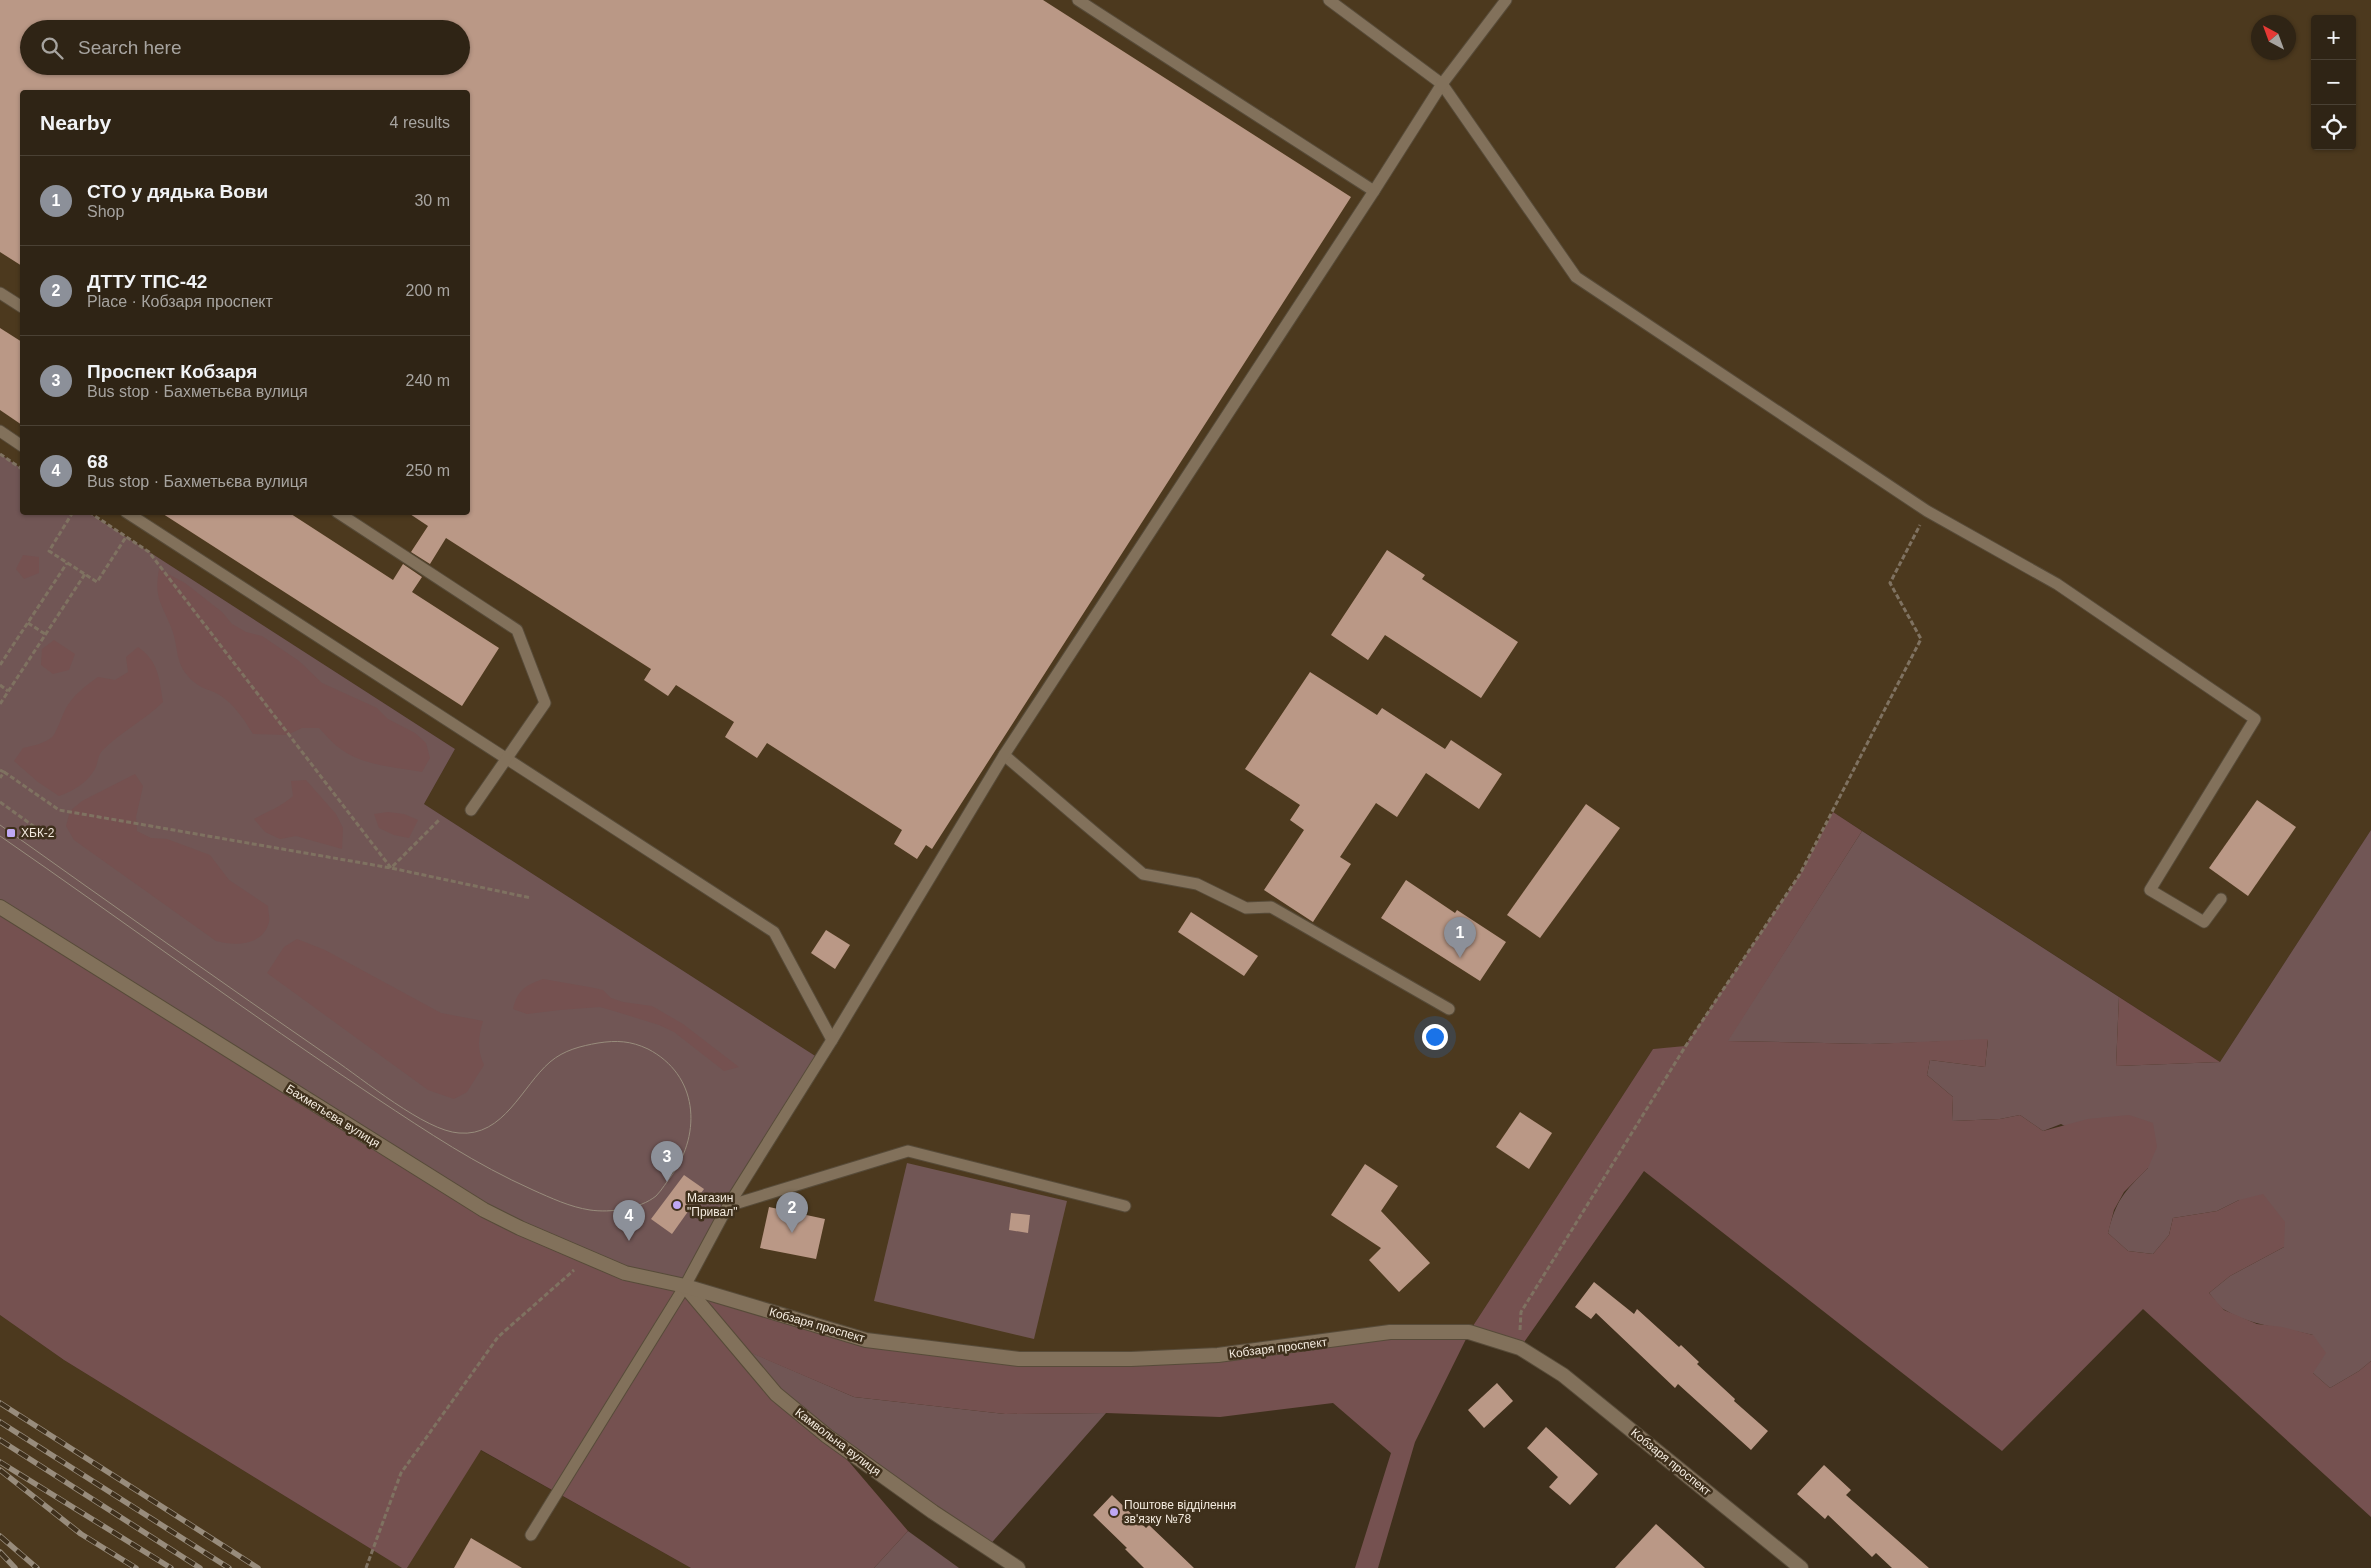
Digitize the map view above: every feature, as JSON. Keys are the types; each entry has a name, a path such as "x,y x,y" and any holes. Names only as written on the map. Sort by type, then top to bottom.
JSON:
{"main road":[{"name":"Бахметьєва вулиця","path":"0,907 484,1210 625,1274 685,1286"},
{"name":"Кобзаря проспект","path":"685,1286 866,1340 1019,1359 1131,1359 1218,1355 1390,1332 1469,1332 1520,1348 1563,1375 1801,1568"},
{"name":"Камвольна вулиця","path":"685,1286 776,1394 849,1452 933,1512 1018,1568"}],"lane":[{"path":"1078,0 1374,191"},
{"path":"1329,0 1442,84 1576,276 1927,511 2057,584 2255,720 2150,890 2204,922 2221,899"},
{"path":"531,1535 685,1286 728,1206 832,1040 1004,755 1374,191 1442,84 1506,0"},
{"path":"0,292 20,306"},
{"path":"0,431 20,445"},
{"path":"131,515 774,932 832,1040"},
{"path":"342,515 517,630 545,702 471,810"},
{"path":"1004,755 1143,874 1197,884 1246,908 1271,907 1449,1009"},
{"path":"728,1206 908,1151 1125,1206"}],"path":[{"path":"0,454 20,468"},
{"path":"1520,1348 1521,1312 1685,1047 1800,874 1921,639 1890,583 1927,511"},
{"path":"71,515 49,551 97,582 126,537"},
{"path":"93,515 149,552 390,868"},
{"path":"0,666 67,563"},
{"path":"0,704 85,574"},
{"path":"28,623 45,634"},
{"path":"0,685 8,691"},
{"path":"0,778 2,771 59,810 390,868 531,898"},
{"path":"0,802 50,838"},
{"path":"390,868 439,820"},
{"path":"366,1568 400,1473 498,1337 588,1258"}],"shaded area":[{"path":"0,0 2371,0 2371,830 2220,1062 1833,812 1800,874 1685,1047 1653,1049 1469,1332 1295,1346 1019,1359 866,1340 685,1286 820,1059 424,804 455,749 92,515 470,515 470,90 20,90 20,468 0,454"},
{"path":"0,454 20,468 20,515 92,515 455,749 424,804 820,1059 685,1286 625,1273 520,1228 0,907"},
{"path":"23,555 39,557 39,573 24,579 16,569"},
{"path":"159,569 185,583 222,612 232,624 246,632 262,636 299,661 322,683 377,708 388,719 415,733 426,743 430,758 422,772 370,763 360,759 339,748 319,728 302,728 287,735 253,734 243,718 226,699 197,684 183,669 178,656 174,635 159,600 157,587"},
{"path":"54,640 75,654 69,670 53,674 41,665 42,649"},
{"path":"138,647 150,659 157,671 163,702 102,751 95,769 84,782 59,796 38,782 14,761 23,748 43,742 53,736 68,705 88,684 98,677 115,680 128,672 126,657"},
{"path":"135,774 143,786 136,817 137,831 151,838 167,839 210,855 229,880 268,906 269,922 261,936 255,940 240,944 216,941 74,840 66,826 70,811 82,801"},
{"path":"306,780 336,814 343,828 342,849 296,836 280,839 265,832 254,819 279,806 293,796 291,781"},
{"path":"388,812 404,814 418,820 409,838 394,835 379,828 374,814"},
{"path":"1833,812 1862,831 1728,1041 1870,1044 1988,1039 1985,1067 1930,1060 1927,1075 1953,1097 1952,1121 2000,1119 2020,1115 2043,1131 2088,1119 2129,1115 2153,1123 2157,1147 2148,1168 2124,1192 2114,1210 2108,1233 2128,1251 2153,1254 2169,1235 2173,1218 2217,1211 2239,1200 2263,1194 2285,1222 2284,1247 2230,1276 2209,1293 2224,1310 2257,1324 2282,1327 2313,1335 2326,1353 2313,1373 2330,1388 2359,1371 2371,1361 2371,1517 2143,1309 2002,1451 1644,1171 1520,1348 1469,1333 1415,1442 1378,1568 1355,1568 1391,1453 1333,1403 1220,1417 1106,1413 1005,1414 854,1397 737,1347 827,1436 908,1531 874,1568 691,1568 481,1450 407,1568 402,1568 64,1360 0,1315 0,907 484,1210 625,1273 866,1340 1019,1359 1295,1346 1469,1332 1653,1049 1685,1046 1800,874"},
{"path":"2371,830 2371,1361 2359,1371 2330,1388 2313,1373 2313,1335 2246,1320 2223,1309 2209,1293 2230,1276 2284,1247 2239,1200 2217,1211 2173,1218 2169,1235 2153,1254 2128,1251 2108,1233 2114,1212 2122,1197 2148,1168 2061,1124 2043,1131 2020,1115 2000,1119 1952,1121 1953,1097 1927,1075 1930,1060 1985,1067 1988,1040 1870,1044 1727,1041 1862,831 2119,997 2116,1066 2220,1062"},
{"path":"297,939 325,950 441,1013 483,1021 479,1043 484,1065 467,1092 454,1099 428,1090 267,973 284,947"},
{"path":"543,979 603,990 611,998 623,1002 652,1006 683,1024 739,1067 724,1071 674,1032 659,1025 600,1007 527,1014 513,1009 517,997 523,989"},
{"path":"2119,997 2220,1062 2116,1066"},
{"path":"907,1163 1067,1201 1034,1339 874,1301"},
{"path":"0,1315 64,1360 402,1568 0,1568"},
{"path":"736,1346 854,1397 1005,1414 1106,1413 987,1548 827,1436"},
{"path":"480,1450 691,1568 407,1568"},
{"path":"908,1531 959,1568 874,1568"}],"building":[{"path":"0,0 1043,0 1351,197 932,849 926,845 917,859 894,844 902,830 767,743 757,758 725,737 734,722 676,685 668,696 644,680 651,669 446,538 430,564 411,552 428,526 412,515 470,515 470,90 20,90 20,265 0,252"},
{"path":"0,328 20,341 20,424 0,410"},
{"path":"165,515 293,515 393,580 403,564 422,577 412,592 499,648 462,706"},
{"path":"1387,550 1425,575 1422,579 1518,642 1481,698 1385,635 1368,660 1331,635"},
{"path":"1310,672 1377,715 1382,708 1445,749 1451,740 1502,774 1479,809 1426,773 1397,817 1376,803 1340,857 1351,864 1313,922 1264,890 1304,830 1290,820 1300,805 1245,769"},
{"path":"2257,800 2296,827 2248,896 2209,868"},
{"path":"1586,804 1620,828 1540,938 1507,915"},
{"path":"1406,880 1455,913 1457,910 1506,942 1480,981 1381,918"},
{"path":"1191,912 1258,956 1244,976 1178,932"},
{"path":"826,930 850,945 835,969 811,953"},
{"path":"1520,1112 1552,1133 1529,1169 1496,1147"},
{"path":"1365,1164 1398,1186 1381,1211 1430,1263 1399,1292 1369,1260 1381,1248 1331,1215"},
{"name":"Магазин \"Привал\"","path":"684,1175 704,1189 672,1234 651,1219"},
{"path":"769,1207 825,1219 816,1259 760,1248"},
{"path":"1011,1213 1030,1215 1028,1233 1009,1230"},
{"path":"1594,1282 1634,1314 1637,1309 1679,1347 1681,1345 1699,1362 1697,1364 1735,1399 1734,1401 1768,1431 1751,1450 1678,1384 1675,1388 1596,1313 1591,1319 1575,1307"},
{"path":"1497,1383 1513,1401 1484,1428 1468,1410"},
{"path":"1546,1427 1598,1474 1570,1505 1549,1487 1558,1477 1527,1448"},
{"path":"1824,1465 1851,1490 1846,1495 1929,1568 1892,1568 1876,1553 1872,1557 1828,1515 1825,1519 1797,1494"},
{"path":"1112,1495 1146,1528 1149,1525 1194,1568 1144,1568 1125,1549 1127,1548 1093,1515"},
{"path":"1656,1524 1705,1568 1615,1568"},
{"path":"471,1538 522,1568 454,1568"}],"tram line":[{"path":"0,825 394,1103 445,1130 459,1133 475,1132 488,1127 511,1108 550,1062 573,1049 611,1042 624,1042 642,1046 665,1060 677,1074 685,1089 690,1106 691,1123 688,1141 682,1158 656,1196 642,1204 624,1209 598,1211 575,1207 512,1180 472,1159 376,1098 234,1001 0,836"}],"railway":[{"path":"0,1403 258,1568"},
{"path":"0,1422 229,1568"},
{"path":"0,1440 200,1568"},
{"path":"0,1462 171,1568"},
{"path":"0,1470 81,1534 136,1568"},
{"path":"0,1536 37,1568"},
{"path":"0,1552 15,1568"}],"place":[{"name":"ХБК-2","path":"11,833"},
{"name":"СТО у дядька Вови","path":"1460,958"},
{"name":"Проспект Кобзаря","path":"667,1182"},
{"name":"Магазин \"Привал\"","path":"677,1205"},
{"name":"ДТТУ ТПС-42","path":"792,1233"},
{"name":"68","path":"629,1241"},
{"name":"Поштове відділення зв'язку №78","path":"1114,1512"}]}
